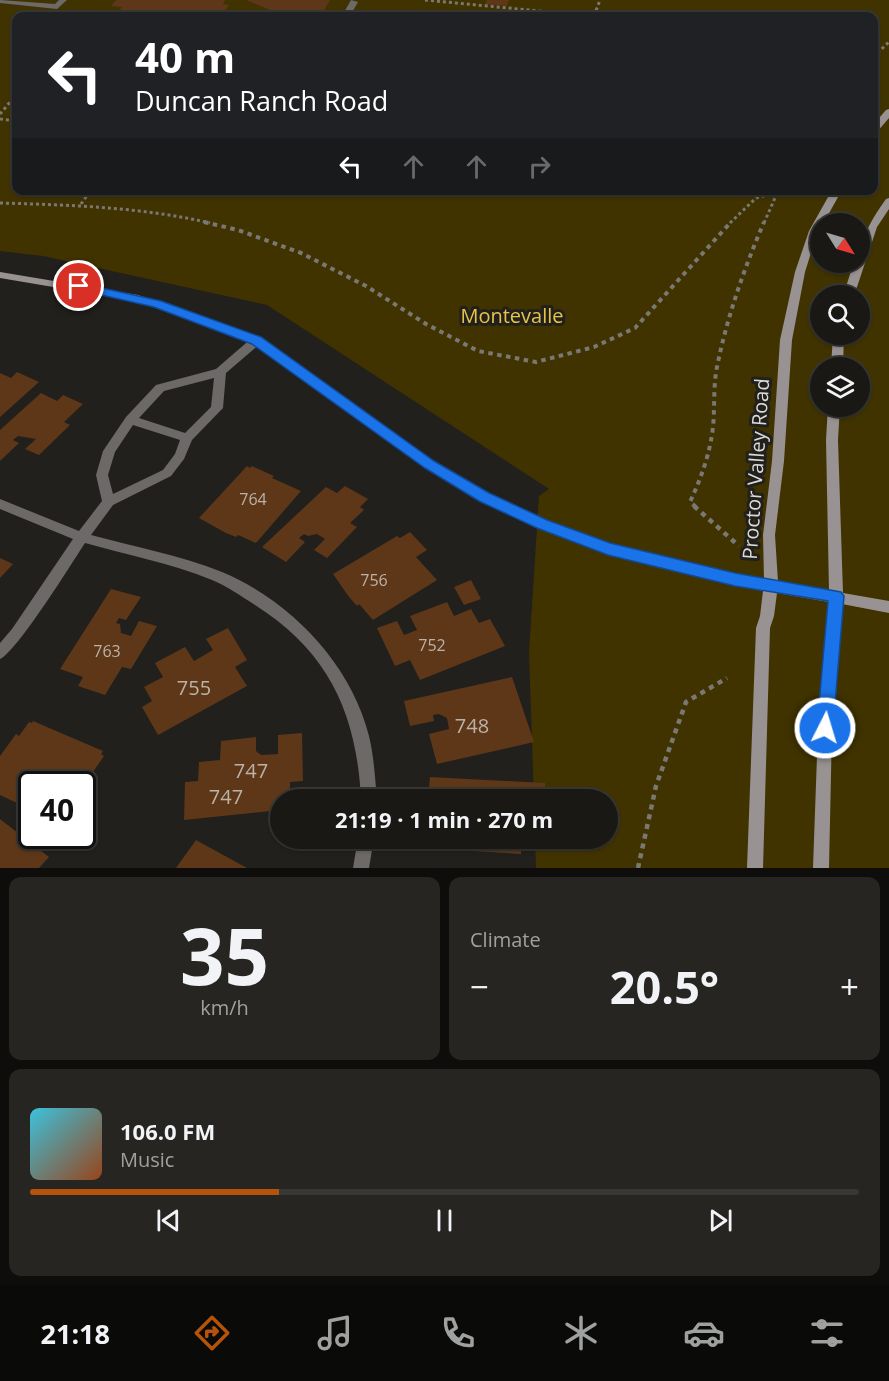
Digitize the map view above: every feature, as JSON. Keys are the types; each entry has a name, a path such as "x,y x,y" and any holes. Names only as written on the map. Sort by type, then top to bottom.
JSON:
{"street":[{"path":"51,12 63,0"},
{"path":"2,1 57,7"},
{"path":"348,12 354,2"},
{"path":"878,125 889,112"},
{"name":"Proctor Valley Road","path":"755,868 763,628 771,584 769,536 778,461 786,340 800,272 810,241 834,195"},
{"path":"852,285 872,227 889,201"},
{"path":"0,275 138,298 257,340 429,465 502,506 608,549 735,579 889,607"},
{"path":"110,502 102,475 109,452 130,420 160,388 220,372 257,340"},
{"path":"0,653 17,633 82,537 110,502 167,473 180,456 187,438 217,408 220,372"},
{"path":"821,868 825,728 836,596 833,417"},
{"path":"130,420 187,438"},
{"path":"0,504 82,537 218,576 268,604 302,631 335,673 359,726 366,756 368,789"},
{"path":"361,868 364,849"}],"path":[{"path":"425,0 550,12"},
{"path":"878,52 889,42"},
{"path":"0,114 12,100"},
{"path":"81,205 88,195"},
{"path":"0,203 81,205 166,213 238,230 301,253 366,286 426,324 478,351 536,362 594,347 635,328 734,220 756,198 765,195"},
{"path":"739,546 690,502 705,470 712,433 717,370 728,328 751,251 776,195"},
{"path":"638,868 656,786 686,702 727,678"}],"green space":[{"name":"Montevalle","path":"0,0 889,0 889,868 536,868 535,849 618,849 618,789 534,789 529,653 539,496 549,489 267,305 43,256 0,251"}],"building":[{"path":"116,0 225,0 223,4 229,5 224,12 118,12 122,7 111,6"},
{"path":"246,0 330,0 323,12 270,10"},
{"path":"487,0 509,0 507,6 485,4"},
{"path":"17,372 39,382 0,417 0,373 11,378"},
{"path":"41,393 57,401 63,395 83,404 64,422 70,425 39,455 25,449 36,439 18,436 13,440 19,443 0,461 0,430"},
{"path":"247,466 274,476 272,478 301,491 256,543 238,535 236,537 226,533 199,518"},
{"path":"345,486 368,499 360,507 364,510 350,523 357,527 327,558 314,550 325,539 317,534 308,536 304,534 299,538 305,542 286,562 262,547 326,487 337,493"},
{"path":"410,532 427,550 416,557 437,580 373,620 359,604 357,606 349,597 333,574 397,536 400,538"},
{"path":"0,558 13,564 0,578"},
{"path":"471,580 481,599 464,605 454,587"},
{"path":"111,589 141,597 126,620 119,618 116,623 120,624 121,633 131,636 139,621 157,626 131,669 122,667 105,695 78,686 83,677 60,669"},
{"path":"447,602 454,616 471,609 479,623 490,619 505,646 420,680 410,660 395,666 377,628 397,621 404,635 417,630 410,616"},
{"path":"228,628 247,660 235,667 247,686 158,735 142,707 152,701 144,687 163,677 155,663 185,647 194,661 213,650 206,639"},
{"path":"512,677 534,742 437,764 429,734 449,729 447,718 439,714 433,715 434,721 410,726 404,701"},
{"path":"33,721 103,751 101,754 104,756 94,771 18,771 18,803 0,795 0,756 16,734 19,736 29,722"},
{"path":"302,733 303,781 290,782 290,789 270,789 270,811 184,820 185,782 198,781 199,762 220,760 221,741 256,737 256,751 261,755 278,754 278,735"},
{"path":"430,777 545,783 545,789 429,789"},
{"path":"0,819 18,833 18,849 39,849 49,857 39,868 0,868"},
{"path":"196,840 247,868 176,868"},
{"path":"521,849 521,854 456,850"}],"route":[{"path":"79,286 157,303 257,340 429,465 484,497 542,524 608,549 735,579 836,596 825,728"}]}
